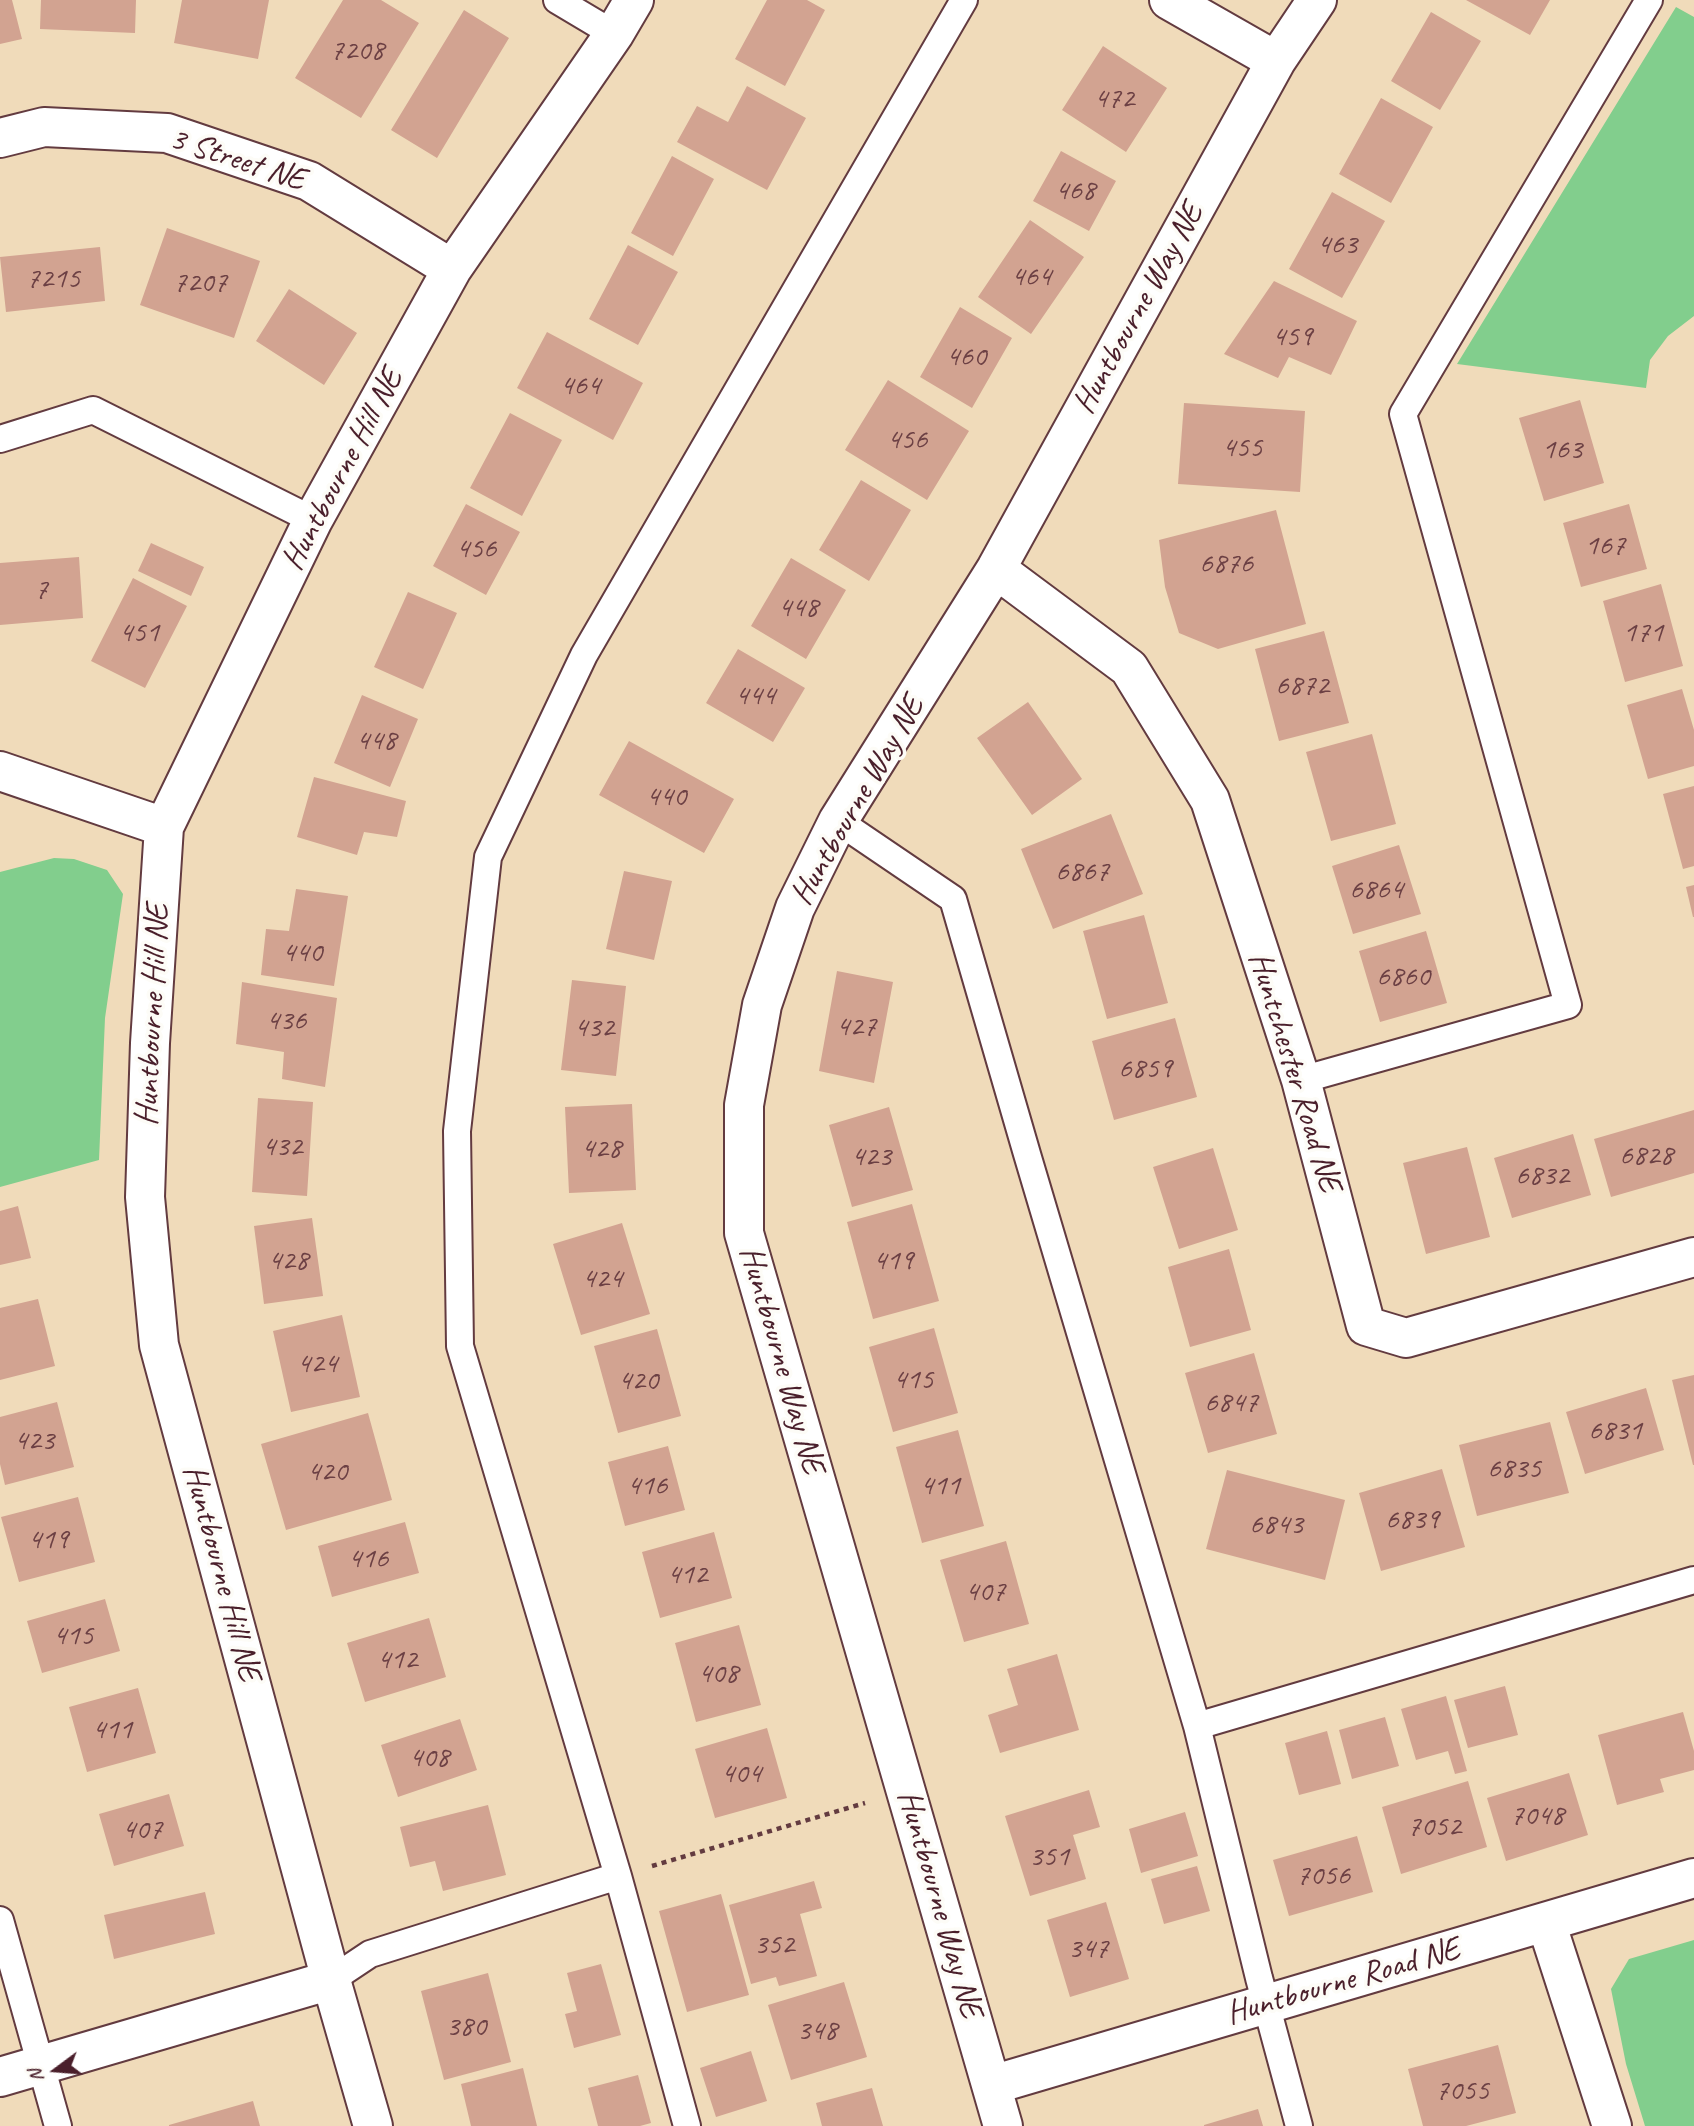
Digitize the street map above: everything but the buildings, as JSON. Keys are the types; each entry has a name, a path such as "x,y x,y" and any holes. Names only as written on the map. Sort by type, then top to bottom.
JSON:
{"street":[{"name":"Huntbourne Hill NE","path":"373,2126 159,1345 145,1197 150,1043 164,827 313,520 452,269 614,34 634,0"},
{"path":"1168,0 1276,61"},
{"name":"Huntbourne Way NE","path":"1003,2126 744,1233 744,1105 762,1005 795,908 838,821 996,569 1276,61 1317,0"},
{"name":"3 Street NE","path":"0,138 44,127 167,133 310,181 452,269"},
{"name":"Huntchester Road NE","path":"996,569 1129,668 1210,800 1301,1080 1366,1326 1406,1338 1694,1257"},
{"path":"0,771 164,827"},
{"name":"Huntbourne Road NE","path":"992,2085 1694,1878"},
{"path":"1546,1922 1612,2126"},
{"path":"0,2077 331,1980"}],"lane":[{"path":"557,0 614,34"},
{"path":"687,2126 618,1876 460,1346 457,1131 488,857 584,655 964,0"},
{"path":"1301,1080 1567,1005 1403,414 1649,0"},
{"path":"0,439 93,410 313,520"},
{"path":"838,821 953,899 1197,1726 1299,2126"},
{"path":"1197,1726 1694,1580"},
{"path":"331,1980 370,1954 618,1876"},
{"path":"0,1920 58,2126"}],"path":[{"path":"618,1876 906,1792"}],"green space":[{"path":"1676,7 1694,17 1694,316 1668,336 1650,360 1646,388 1457,364"},
{"path":"54,858 74,859 107,870 123,894 105,1018 99,1160 0,1187 0,872"},
{"path":"1694,1940 1694,2126 1645,2126 1626,2064 1611,1989 1629,1959"}]}
